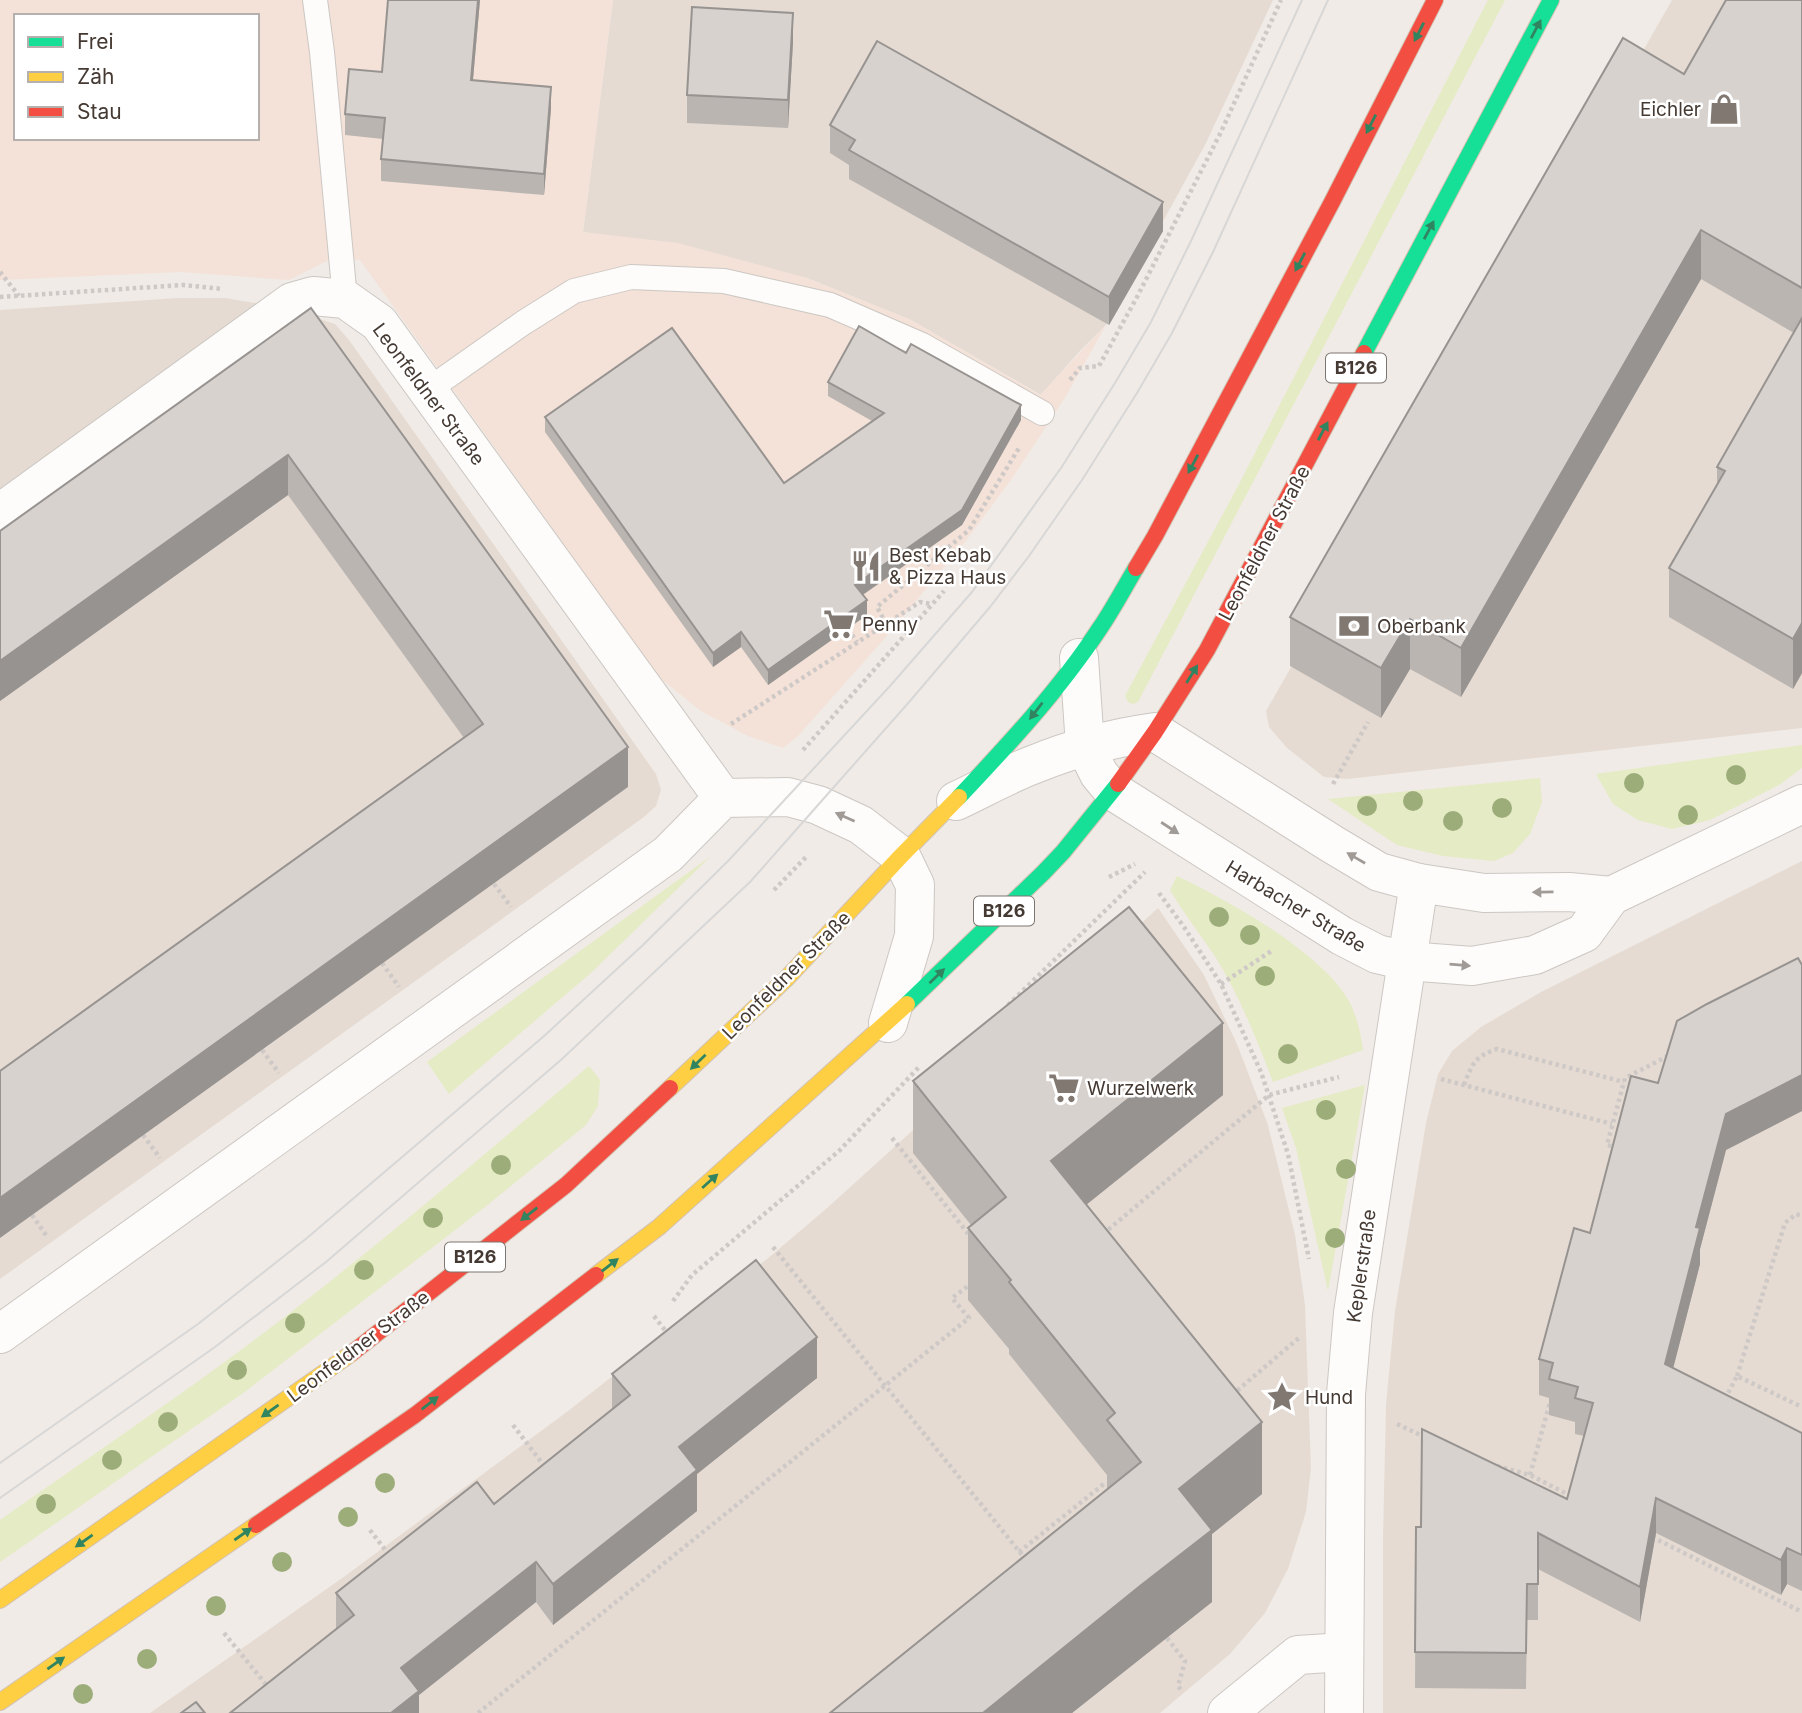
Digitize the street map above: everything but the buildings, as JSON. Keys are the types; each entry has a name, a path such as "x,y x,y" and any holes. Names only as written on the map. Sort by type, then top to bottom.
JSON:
{"main road":[{"name":"Leonfeldner Straße","path":"0,1600 357,1350 566,1185 786,979 1017,735 1101,627 1155,536 1435,0"},
{"name":"Leonfeldner Straße","path":"0,1702 437,1398 659,1227 888,1023 1063,852 1113,792 1207,650 1551,0"}],"street":[{"path":"0,513 292,302 313,296 345,299"},
{"name":"Leonfeldner Straße","path":"345,299 379,323 723,798"},
{"name":"Harbacher Straße","path":"1079,658 1085,746 1099,774 1113,792 1342,936 1377,954 1407,961 1472,966 1535,955 1584,933 1611,896 1802,804"},
{"path":"956,801 1033,764 1085,746 1155,732 1380,872 1419,883 1483,893 1569,892 1611,896"},
{"path":"0,1334 668,853 723,798 788,797 818,805 861,825 901,856 915,885 914,936 888,1023"},
{"name":"Keplerstraße","path":"1344,1713 1346,1394 1353,1313 1419,883"},
{"path":"1227,1713 1298,1655 1344,1652"}],"lane":[{"path":"315,0 345,299"},
{"path":"428,390 523,323 574,291 631,278 724,281 830,305 922,345 1042,414"}],"path":[{"path":"886,624 877,607 969,530 1033,424 1080,368 1099,366 1221,132 1281,0"},
{"path":"0,272 20,296"},
{"path":"0,297 183,285 232,290"},
{"path":"801,752 944,591"},
{"path":"731,724 920,602 932,604"},
{"path":"848,629 857,642"},
{"path":"1331,788 1368,722"},
{"path":"774,890 811,852"},
{"path":"1000,1013 1146,871"},
{"path":"494,884 513,910"},
{"path":"1159,893 1220,984 1261,1072 1288,1154 1310,1264"},
{"path":"1220,984 1274,949"},
{"path":"383,963 401,990"},
{"path":"1464,1085 1471,1068 1482,1054 1497,1049 1624,1082"},
{"path":"262,1050 281,1077"},
{"path":"1618,1148 1607,1145 1625,1078 1671,1055"},
{"path":"673,1301 692,1275 839,1150 915,1071 922,1079"},
{"path":"1102,1235 1269,1095 1347,1074"},
{"path":"1429,1076 1612,1125"},
{"path":"143,1136 162,1162"},
{"path":"892,1138 976,1244"},
{"path":"1719,1410 1737,1376 1785,1223 1796,1213 1802,1216"},
{"path":"32,1215 51,1241"},
{"path":"773,1247 1033,1569"},
{"path":"478,1713 969,1318 952,1298 972,1282"},
{"path":"654,1316 670,1336"},
{"path":"1223,1403 1305,1334"},
{"path":"1737,1376 1802,1407"},
{"path":"1530,1475 1551,1398"},
{"path":"1391,1421 1427,1438"},
{"path":"513,1425 546,1468"},
{"path":"1486,1464 1530,1475 1579,1500"},
{"path":"1019,1552 1105,1483"},
{"path":"1653,1537 1658,1527"},
{"path":"370,1530 392,1559"},
{"path":"1640,1531 1802,1612"},
{"path":"224,1633 270,1691"},
{"path":"1167,1638 1185,1661 1178,1686 1184,1693"}],"shaded area":[{"path":"0,0 613,0 583,232 678,243 807,278 911,320 1040,395 1106,325 1066,396 1013,477 965,542 885,638 798,736 783,748 748,736 701,711 660,678 360,260 333,258 289,280 181,272 0,280"},
{"path":"613,0 1273,0 1205,145 1106,325 1041,395 911,320 807,278 583,232"},
{"path":"1672,0 1802,0 1802,728 1347,779 1324,777 1287,748 1269,727 1266,711"},
{"path":"178,298 225,298 261,304 0,489 0,310"},
{"path":"317,318 335,324 349,340 656,774 661,790 656,806 0,1279 0,530"},
{"path":"1802,861 1802,1713 1383,1713 1386,1404 1395,1311 1426,1123 1438,1074 1452,1051 1481,1027 1541,992"},
{"path":"1158,908 1204,975 1237,1044 1268,1125 1295,1235 1305,1305 1311,1468 1306,1512 1288,1569 1265,1613 1230,1654 1160,1713 150,1713 345,1576 767,1259 826,1209"}],"green space":[{"path":"1488,0 1505,0 1138,702 1128,702 1125,696 1238,486"},
{"path":"1802,745 1802,768 1779,785 1710,820 1672,829 1638,820 1613,804 1596,774"},
{"path":"1540,778 1542,802 1530,834 1513,853 1494,861 1443,856 1397,845 1328,799"},
{"path":"711,856 592,972 449,1094 427,1062"},
{"path":"1177,876 1265,925 1326,972 1350,1003 1363,1050 1273,1082 1248,1019 1225,973 1170,890"},
{"path":"589,1066 600,1080 598,1106 586,1125 485,1207 246,1391 0,1562 0,1520 273,1326 410,1216"},
{"path":"1365,1085 1328,1291 1296,1148 1282,1108"}],"tram line":[{"path":"0,1463 198,1324 307,1238 543,1037 643,945 729,860 890,686 972,592 1061,468 1115,383 1151,322 1191,241 1302,0"},
{"path":"0,1498 215,1347 326,1262 562,1059 750,882 990,607 1082,480 1172,333 1213,252 1328,0"}],"traffic: fast":[{"path":"1364,353 1551,0"},
{"path":"959,797 1068,673 1105,621 1136,568"},
{"path":"907,1004 1043,873 1118,784"}],"traffic: slow":[{"path":"670,1088 786,979 959,797"},
{"path":"596,1275 659,1227 907,1004"},
{"path":"0,1600 352,1353"},
{"path":"0,1702 256,1525"}],"traffic: jam":[{"path":"1136,568 1332,202 1435,0"},
{"path":"1118,784 1207,650 1364,353"},
{"path":"352,1353 566,1185 670,1088"},
{"path":"256,1525 415,1415 596,1275"}],"place":[{"name":"Eichler","path":"1724,109"},
{"name":"Best Kebab & Pizza Haus","path":"866,566"},
{"name":"Penny","path":"839,624"},
{"name":"Oberbank","path":"1354,626"},
{"name":"Wurzelwerk","path":"1064,1088"},
{"name":"Hund","path":"1282,1397"}]}
